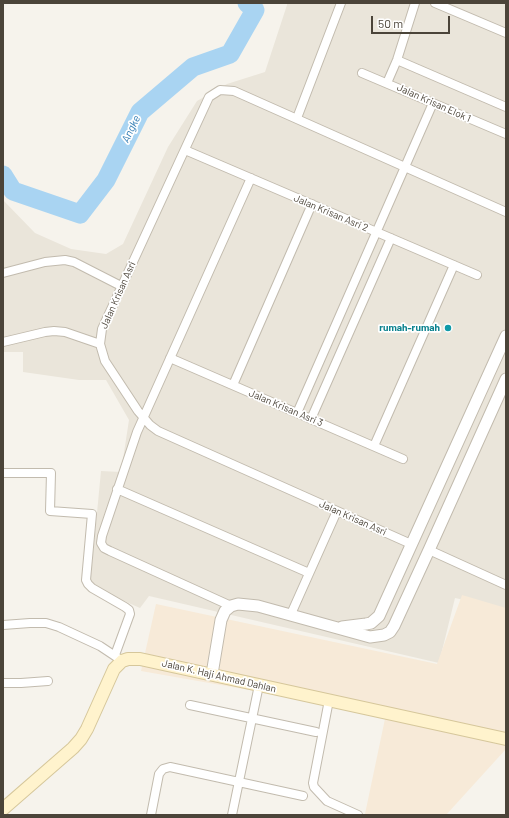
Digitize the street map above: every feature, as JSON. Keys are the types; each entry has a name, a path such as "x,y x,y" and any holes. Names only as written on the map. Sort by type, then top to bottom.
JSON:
{"main road":[{"name":"Jalan K. Haji Ahmad Dahlan","path":"119,658 140,659 212,674 258,691 328,702 506,739"},
{"path":"3,809 73,748 81,739 119,658"}],"street":[{"path":"297,118 341,3"},
{"path":"387,83 397,60 415,3"},
{"path":"436,3 506,33"},
{"path":"397,60 506,108"},
{"name":"Jalan Krisan Elok 1","path":"362,73 506,134"},
{"name":"Jalan Krisan Asri","path":"412,544 158,430 144,418 105,361 100,344 102,330 121,286 210,98 220,90 234,91 506,212"},
{"path":"297,413 433,103"},
{"name":"Jalan Krisan Asri 2","path":"185,150 477,276"},
{"path":"231,606 104,548 101,543 117,489 137,432 251,178"},
{"path":"233,385 312,204"},
{"path":"311,419 391,238"},
{"path":"3,273 45,262 65,260 74,262 121,286"},
{"path":"374,446 454,265"},
{"path":"3,342 54,331 65,332 100,344"},
{"path":"339,628 366,624 375,620 379,616 506,336"},
{"name":"Jalan Krisan Asri 3","path":"170,358 402,458"},
{"path":"212,674 221,620 231,606 238,604 248,604 290,614 339,628 360,636 370,637 384,635 390,632 429,550 506,379"},
{"path":"3,473 51,473 50,511 92,514 86,580 92,588 125,607 129,610 130,614 119,658 72,632 46,623 3,625"},
{"path":"117,489 309,573"},
{"path":"290,614 337,511"},
{"path":"422,533 429,535 429,550 418,560 412,557 412,544 422,533"},
{"path":"429,550 505,582"},
{"path":"3,683 48,681"},
{"path":"232,815 258,691"},
{"path":"328,702 313,783 314,787 331,804 358,815"},
{"path":"190,705 316,732"},
{"path":"151,815 159,774 163,769 170,767 303,796"}],"shaded area":[{"path":"287,3 506,3 506,609 455,598 439,663 149,596 140,608 90,586 101,471 121,472 129,420 106,380 79,380 23,372 23,352 3,352 3,200 35,233 71,249 106,254 123,244 168,147 197,101 227,84 265,72"},
{"path":"462,595 506,608 506,749 446,815 365,814 386,714 141,671 156,604 437,664"}],"waterway":[{"name":"Angke","path":"3,175 13,191 80,214 106,180 140,112 193,67 230,54 255,10 247,3"}],"place":[{"name":"rumah-rumah","path":"448,328"}]}
